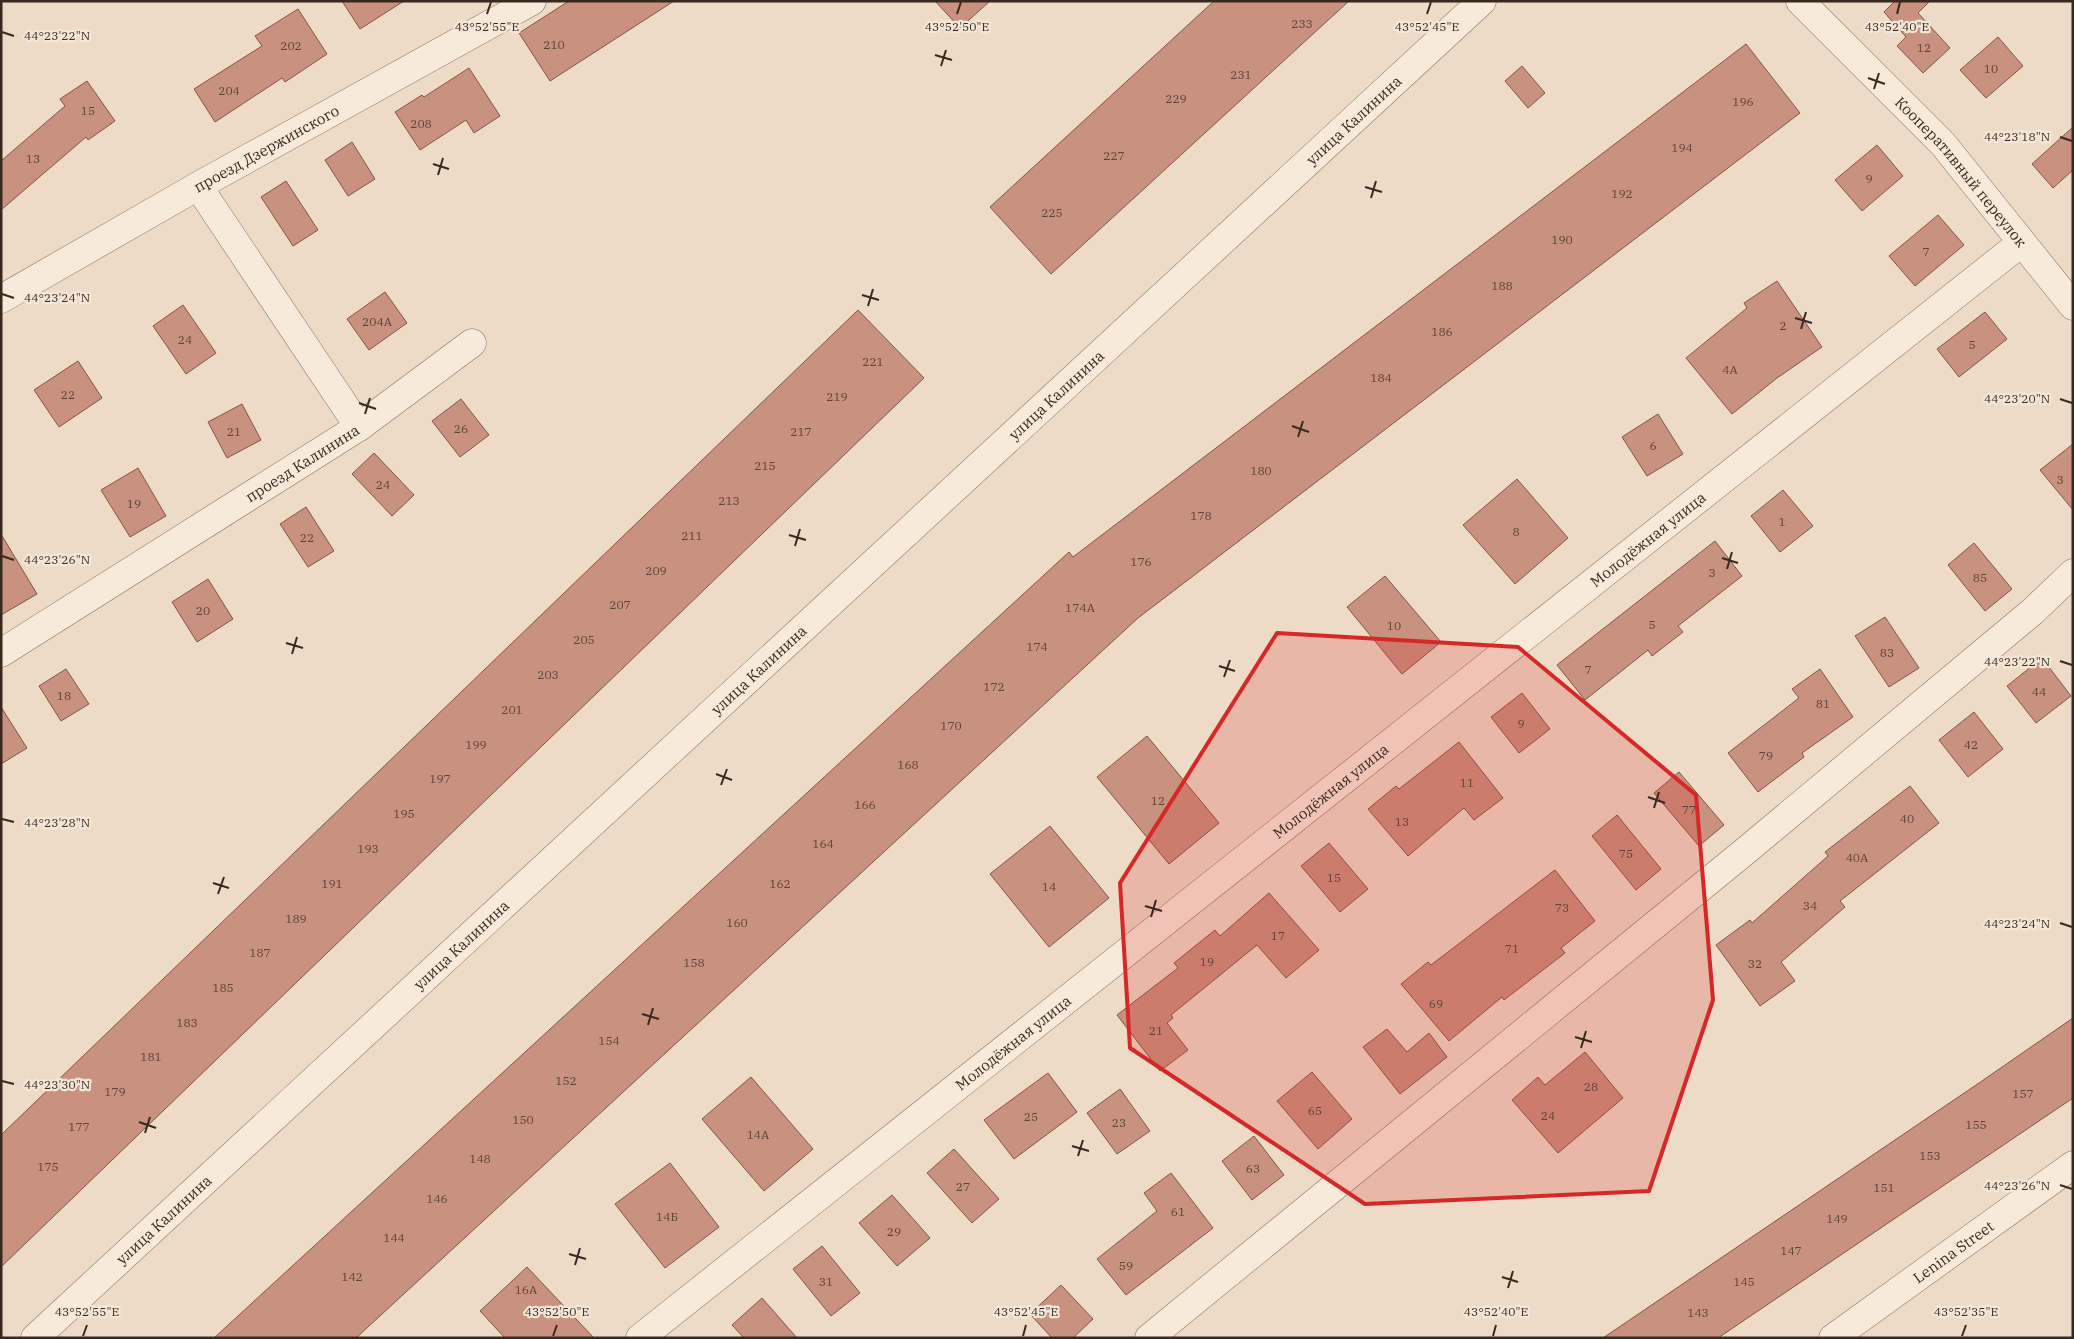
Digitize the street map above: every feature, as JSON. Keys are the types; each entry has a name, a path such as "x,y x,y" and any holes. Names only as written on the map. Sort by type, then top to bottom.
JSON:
{"street":[{"name":"проезд Дзержинского","path":"1,299 198,186 532,1"},
{"name":"улица Калинина","path":"35,1338 1482,1"},
{"name":"Кооперативный переулок","path":"1800,1 1943,144 2073,306"},
{"name":"проезд Калинина","path":"1,653 358,427 198,186"},
{"name":"Молодёжная улица","path":"640,1338 2021,242"},
{"path":"358,427 472,343"},
{"path":"1149,1338 1743,853 2032,612 2073,574"},
{"name":"Lenina Street","path":"1833,1338 2073,1165"}],"highlighted area":[{"path":"1277,633 1518,647 1696,795 1713,1000 1649,1191 1365,1204 1130,1048 1120,883"}],"building":[{"path":"342,1 404,1 360,29"},
{"path":"569,1 674,1 550,81 519,33"},
{"path":"935,1 990,1 960,28"},
{"path":"1214,1 1349,1 1051,274 990,207"},
{"path":"1895,1 1930,1 1918,13 1950,48 1923,73 1897,46 1906,37 1884,12"},
{"path":"298,9 327,54 285,82 282,78 215,122 194,89 262,46 255,36"},
{"path":"1998,37 2023,66 1986,98 1960,70"},
{"path":"1746,44 1800,113 1138,618 356,1338 214,1338 1069,552 1073,557"},
{"path":"1522,66 1545,93 1528,108 1505,81"},
{"path":"469,68 500,116 474,133 466,120 420,150 395,112 422,95 424,97"},
{"path":"87,81 115,121 88,140 86,137 1,210 1,161 65,106 60,99"},
{"path":"2073,127 2073,170 2053,188 2032,164"},
{"path":"352,142 375,179 348,196 325,160"},
{"path":"1877,145 1903,176 1862,211 1835,180"},
{"path":"286,181 318,230 293,246 261,197"},
{"path":"1938,215 1964,245 1915,286 1889,256"},
{"path":"1777,281 1822,347 1777,378 1732,414 1686,358 1747,308 1744,303"},
{"path":"385,292 407,323 369,350 347,319"},
{"path":"183,305 216,353 186,374 153,326"},
{"path":"858,310 924,378 1,1267 1,1135"},
{"path":"1985,312 2007,339 1959,377 1937,349"},
{"path":"78,361 102,398 59,427 34,390"},
{"path":"461,399 489,435 460,457 432,421"},
{"path":"242,404 261,440 227,458 208,422"},
{"path":"1658,414 1683,454 1647,476 1622,437"},
{"path":"2073,444 2073,510 2040,470"},
{"path":"374,453 414,495 392,516 352,474"},
{"path":"138,468 166,516 130,537 101,490"},
{"path":"1517,479 1568,538 1515,584 1463,525"},
{"path":"1783,490 1813,526 1780,552 1751,516"},
{"path":"306,507 334,551 308,567 280,524"},
{"path":"1,534 37,594 1,615"},
{"path":"1715,541 1742,576 1678,626 1683,632 1652,656 1648,650 1585,700 1557,665"},
{"path":"1974,543 2012,589 1985,611 1948,565"},
{"path":"1385,576 1441,642 1402,674 1347,607"},
{"path":"208,579 233,619 197,642 172,602"},
{"path":"1885,617 1919,668 1889,687 1855,636"},
{"path":"2042,658 2071,696 2036,723 2007,686"},
{"path":"66,669 89,704 61,721 39,686"},
{"path":"1820,669 1853,717 1802,753 1804,757 1758,792 1728,753 1799,698 1792,689"},
{"path":"1522,693 1550,729 1519,753 1491,717"},
{"path":"1,707 27,748 1,764"},
{"path":"1974,712 2003,749 1968,777 1939,740"},
{"path":"1147,736 1219,823 1169,864 1097,777"},
{"path":"1459,742 1503,798 1474,820 1464,808 1408,856 1368,809 1396,786 1399,789"},
{"path":"1679,772 1724,825 1699,846 1654,793"},
{"path":"1910,786 1939,823 1840,901 1845,907 1781,962 1795,981 1760,1006 1716,945 1750,920 1752,923 1828,856 1825,852"},
{"path":"1617,815 1661,869 1636,890 1592,836"},
{"path":"1050,826 1109,898 1049,947 990,874"},
{"path":"1329,843 1368,889 1340,912 1301,866"},
{"path":"1555,870 1595,921 1561,948 1565,953 1504,1000 1502,997 1449,1041 1401,984 1428,962 1431,965"},
{"path":"1269,893 1319,950 1286,978 1257,945 1171,1015 1173,1018 1167,1023 1188,1050 1160,1071 1117,1015 1178,968 1174,963 1215,930 1220,936"},
{"path":"2073,1018 2073,1098 1718,1338 1603,1338 1979,1083"},
{"path":"1387,1029 1407,1052 1429,1033 1447,1057 1400,1094 1363,1047"},
{"path":"1585,1052 1623,1098 1558,1153 1512,1100 1538,1077 1545,1085"},
{"path":"1312,1072 1352,1119 1318,1149 1277,1101"},
{"path":"1048,1073 1077,1112 1014,1159 984,1120"},
{"path":"751,1077 813,1149 764,1191 702,1119"},
{"path":"1120,1089 1150,1131 1117,1154 1087,1113"},
{"path":"1254,1136 1284,1175 1252,1200 1222,1161"},
{"path":"954,1149 999,1199 972,1223 927,1173"},
{"path":"670,1163 719,1227 665,1268 615,1204"},
{"path":"1171,1173 1213,1228 1126,1295 1097,1259 1157,1211 1144,1193"},
{"path":"892,1195 930,1238 897,1266 859,1223"},
{"path":"822,1246 860,1293 831,1316 793,1269"},
{"path":"527,1267 594,1338 505,1338 480,1311"},
{"path":"1061,1285 1093,1319 1073,1338 1052,1338 1030,1314"},
{"path":"762,1298 797,1338 744,1338 732,1325"}]}
